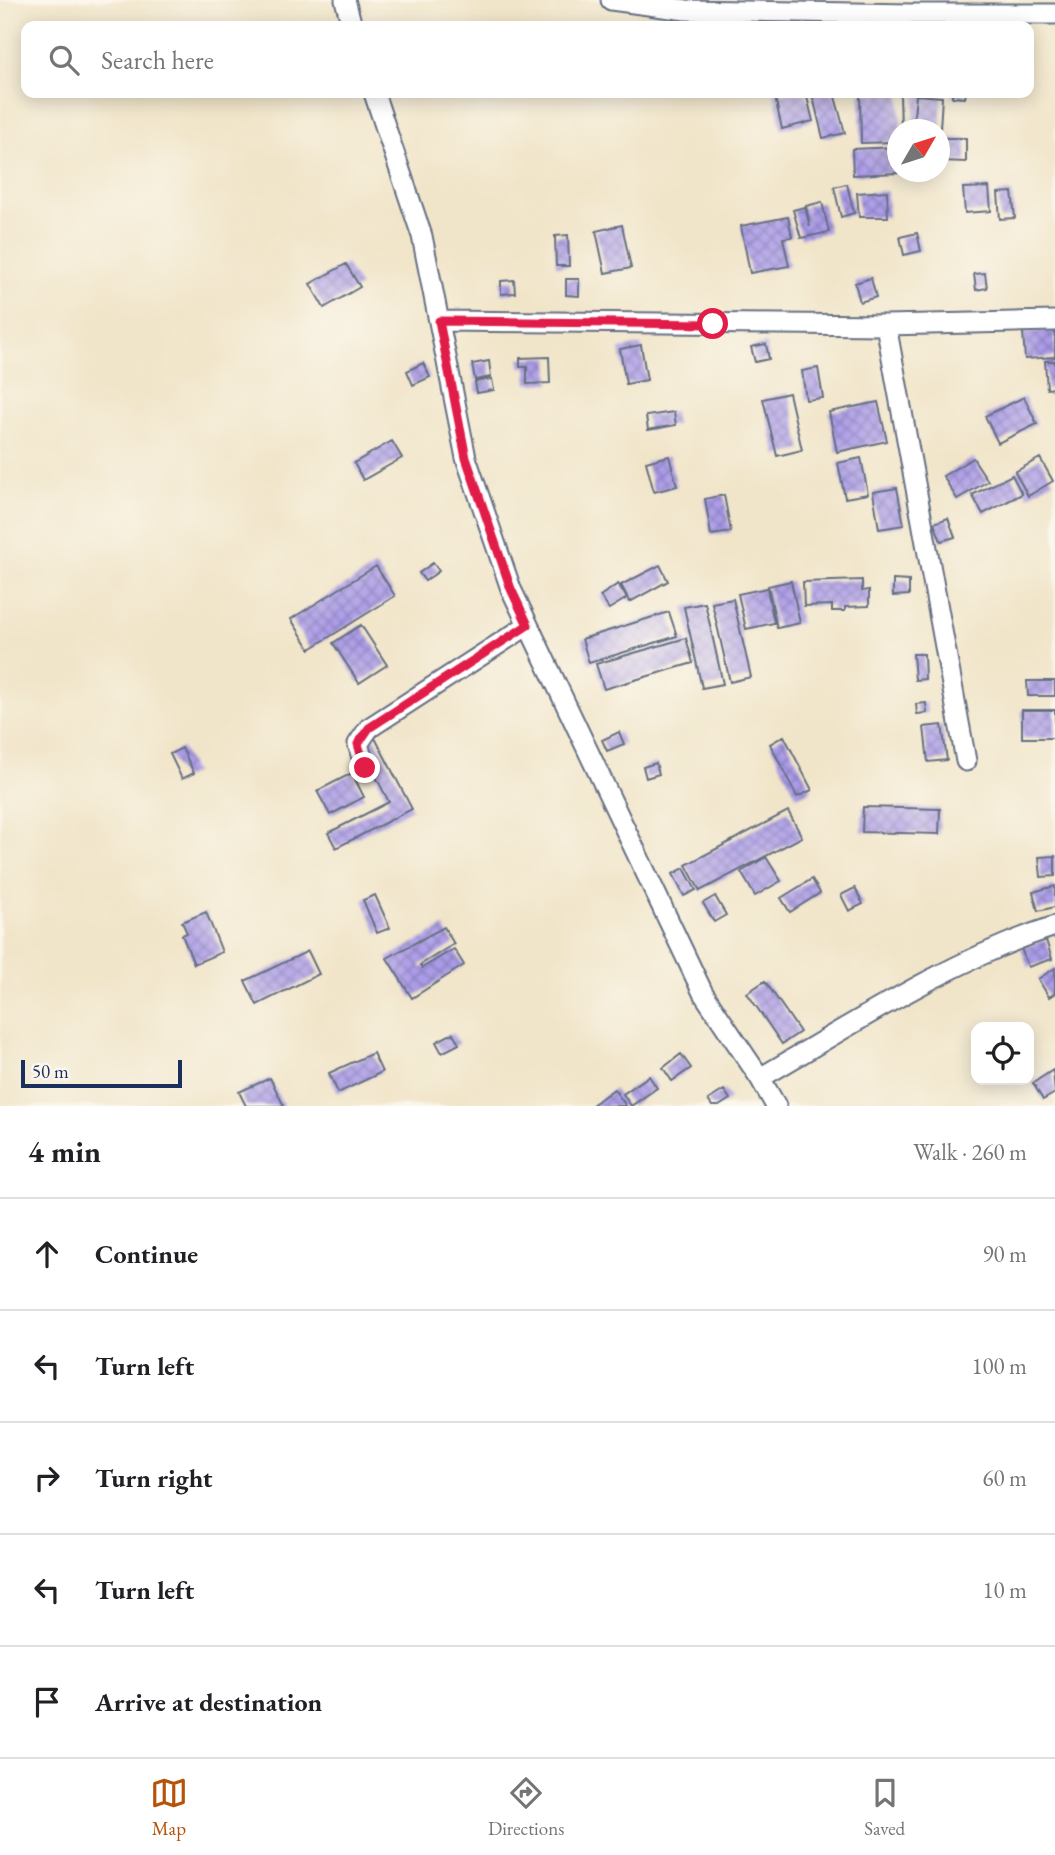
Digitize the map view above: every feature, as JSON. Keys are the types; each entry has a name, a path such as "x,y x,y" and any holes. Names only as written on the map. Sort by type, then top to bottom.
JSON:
{"street":[{"path":"345,0 351,21"},
{"path":"611,0 686,10 1055,15"},
{"path":"376,98 422,236 466,458 511,589 703,993 776,1106"},
{"path":"439,321 886,325 1055,321"},
{"path":"886,325 966,761"},
{"path":"365,768 358,744 369,728 528,625"},
{"path":"760,1078 914,989 1011,940 1055,926"}],"building":[{"path":"775,98 807,98 813,121 782,129"},
{"path":"813,98 835,98 845,133 823,138"},
{"path":"860,98 900,98 901,119 887,119 887,142 861,143"},
{"path":"916,98 942,98 941,119 914,119"},
{"path":"950,138 966,138 966,162 950,161"},
{"path":"887,147 887,173 853,175 852,149"},
{"path":"847,184 854,213 841,217 834,187"},
{"path":"989,187 991,211 965,213 963,188"},
{"path":"887,191 888,217 859,217 857,193"},
{"path":"1012,192 1015,218 1000,219 998,193"},
{"path":"822,202 829,232 801,238 793,210 805,207 810,227 806,206"},
{"path":"788,217 792,237 783,238 789,266 750,273 741,226"},
{"path":"622,225 631,268 605,273 596,231"},
{"path":"917,233 921,251 904,255 900,237"},
{"path":"568,235 569,266 556,266 555,236"},
{"path":"346,264 360,287 324,308 310,284"},
{"path":"985,273 987,288 976,290 974,274"},
{"path":"871,278 876,297 860,302 855,283"},
{"path":"566,279 579,279 579,296 566,295"},
{"path":"514,280 515,293 501,294 501,281"},
{"path":"1055,330 1055,357 1025,359 1023,332"},
{"path":"766,344 769,359 755,362 751,347"},
{"path":"641,345 647,380 626,384 620,349"},
{"path":"549,357 550,383 527,384 527,367 520,367 520,358"},
{"path":"489,361 491,377 475,380 472,364"},
{"path":"1045,361 1055,361 1055,388 1047,389"},
{"path":"423,363 430,377 413,385 407,371"},
{"path":"818,368 823,398 806,400 802,371"},
{"path":"492,379 494,390 477,393 475,382"},
{"path":"789,393 802,450 777,456 763,399"},
{"path":"1024,397 1037,424 998,443 985,416"},
{"path":"878,402 887,441 837,452 829,412"},
{"path":"674,412 676,425 648,430 646,416"},
{"path":"392,441 402,458 363,480 354,463"},
{"path":"669,456 677,486 654,492 646,462"},
{"path":"861,458 868,494 845,498 838,463"},
{"path":"973,458 988,481 957,499 943,476"},
{"path":"1040,458 1053,481 1028,496 1015,472"},
{"path":"1012,475 1022,494 983,514 972,495"},
{"path":"897,488 904,525 879,529 873,492"},
{"path":"724,495 731,532 711,535 705,499"},
{"path":"948,518 955,537 941,541 934,523"},
{"path":"433,563 439,571 425,581 419,573"},
{"path":"660,565 668,581 630,602 621,585"},
{"path":"376,566 395,596 310,649 291,619"},
{"path":"862,580 862,591 869,590 869,606 845,607 845,611 832,611 832,605 804,606 803,582"},
{"path":"893,580 909,581 909,595 893,596"},
{"path":"791,581 800,623 777,628 768,586"},
{"path":"618,584 627,598 609,609 600,596"},
{"path":"767,588 774,623 746,629 738,594"},
{"path":"733,599 751,677 730,682 712,603"},
{"path":"705,603 723,684 702,688 684,607"},
{"path":"669,612 677,636 589,663 582,639"},
{"path":"361,625 387,665 359,683 333,643"},
{"path":"686,638 693,663 604,689 596,664"},
{"path":"913,654 924,654 925,679 915,680"},
{"path":"1027,681 1055,681 1055,696 1028,696"},
{"path":"926,703 927,713 917,714 916,704"},
{"path":"1022,710 1055,710 1055,738 1022,738"},
{"path":"942,725 947,760 928,762 924,727"},
{"path":"619,732 624,744 607,751 602,740"},
{"path":"784,736 812,790 797,797 770,744"},
{"path":"375,738 412,809 336,848 328,833 389,802 360,746"},
{"path":"182,748 194,773 182,779 170,754"},
{"path":"656,763 659,774 646,778 643,767"},
{"path":"352,773 364,797 330,815 317,791"},
{"path":"863,807 940,809 939,834 862,832"},
{"path":"788,811 802,837 700,891 686,865"},
{"path":"1055,856 1055,876 1041,877 1039,857"},
{"path":"766,857 781,881 755,896 741,872"},
{"path":"684,868 696,890 684,896 673,874"},
{"path":"812,879 820,893 790,912 781,898"},
{"path":"1055,886 1055,907 1038,911 1033,892"},
{"path":"855,888 863,904 849,911 841,895"},
{"path":"375,895 390,928 377,933 363,900"},
{"path":"715,896 726,915 714,922 703,903"},
{"path":"206,912 222,952 194,964 182,935 187,933 182,922"},
{"path":"444,927 454,944 420,965 422,968 454,949 464,965 412,998 387,958"},
{"path":"1046,940 1052,959 1028,967 1021,948"},
{"path":"308,951 319,974 257,1005 245,981"},
{"path":"1055,968 1055,993 1049,997 1038,979"},
{"path":"765,981 800,1032 782,1044 747,993"},
{"path":"453,1033 459,1044 442,1053 436,1042"},
{"path":"373,1053 382,1072 338,1093 329,1073"},
{"path":"681,1054 691,1068 672,1081 663,1068"},
{"path":"1053,1070 1055,1093 1043,1100 1034,1082"},
{"path":"649,1076 657,1088 631,1106 623,1094"},
{"path":"270,1078 284,1106 246,1106 239,1092"},
{"path":"614,1089 626,1106 591,1106"},
{"path":"724,1090 730,1099 719,1106 712,1106 708,1100"}],"route":[{"path":"365,768 358,744 369,728 528,625 511,589 466,458 439,321 713,324"}]}
